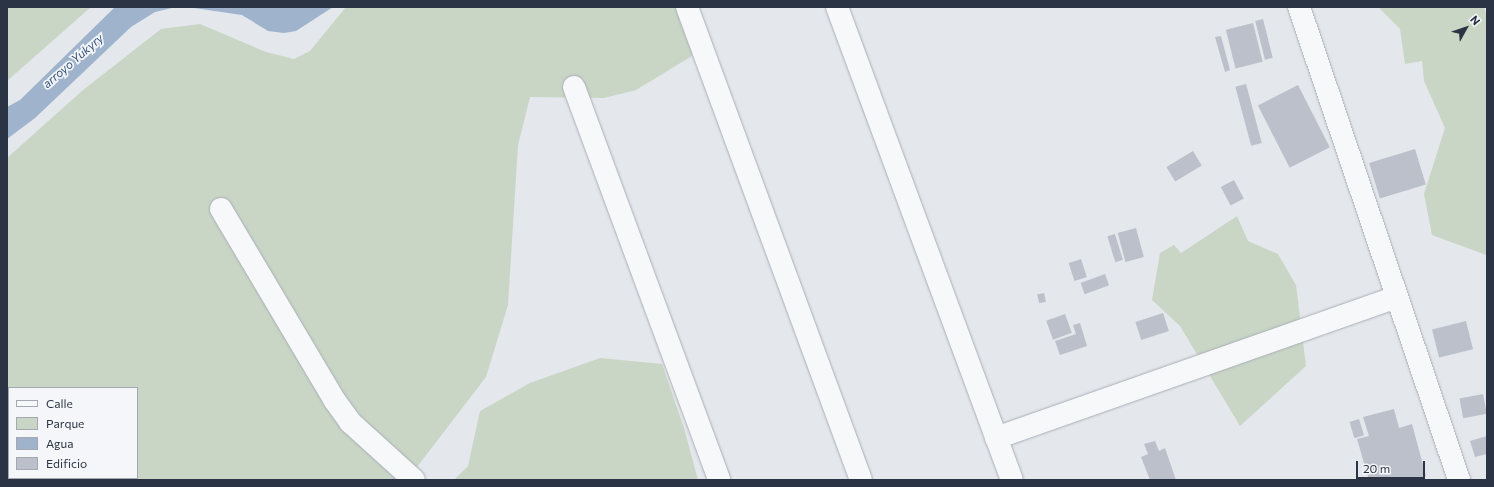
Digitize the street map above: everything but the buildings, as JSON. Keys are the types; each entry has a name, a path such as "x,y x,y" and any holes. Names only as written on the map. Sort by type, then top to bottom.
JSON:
{"street":[{"path":"687,7 861,480"},
{"path":"837,7 1012,480"},
{"path":"1299,7 1396,298 1459,480"},
{"path":"574,87 719,480"},
{"path":"221,209 335,401 350,422 414,480"},
{"path":"996,438 1396,298"}],"green space":[{"path":"7,7 91,7 7,81"},
{"path":"346,7 697,7 692,56 636,90 604,98 530,97 518,145 508,305 486,377 407,480 7,480 7,158 83,90 161,29 200,24 266,52 294,59 310,51"},
{"path":"1378,7 1484,7 1487,17 1486,255 1432,235 1424,194 1445,128 1424,81 1422,61 1405,64 1400,29"},
{"path":"1237,216 1248,241 1278,254 1296,285 1306,366 1240,426 1180,326 1152,300 1160,253 1174,245 1181,253"},
{"path":"600,358 662,364 684,428 698,480 454,480 468,466 480,411 530,383"}],"water":[{"name":"arroyo Yukyry","path":"115,7 176,7 155,12 131,27 35,118 7,139 7,107 20,100"},
{"path":"187,7 333,7 296,31 284,33 268,31 242,15"}]}
